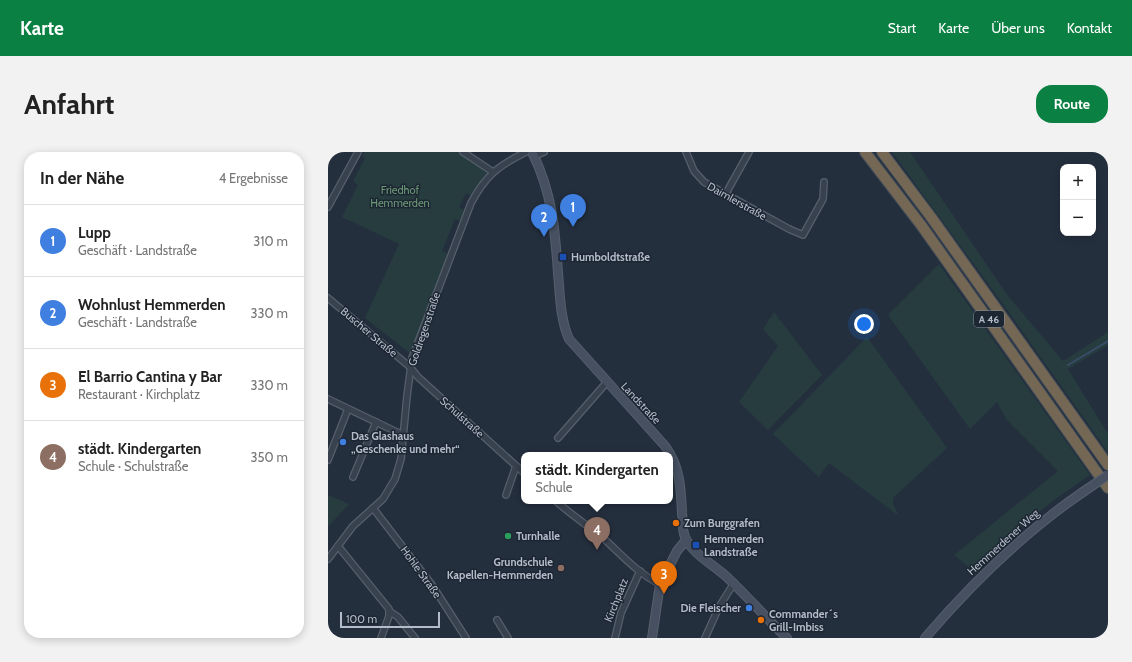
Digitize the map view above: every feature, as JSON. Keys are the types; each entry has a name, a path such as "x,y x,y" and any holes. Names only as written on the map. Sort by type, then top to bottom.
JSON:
{"highway":[{"name":"A 46","path":"865,152 935,245 1108,488"},
{"name":"A 46","path":"882,152 940,230 1108,465"}],"main road":[{"name":"Landstraße","path":"533,154 543,175 550,199 563,320 566,330 575,346 669,452"},
{"name":"Landstraße","path":"673,458 678,470 680,481 683,532 686,540"},
{"name":"Hemmerdener Weg","path":"925,638 987,570 1040,523 1108,475"},
{"path":"652,638 660,584 677,551 686,540 701,556 734,583 787,638"}],"street":[{"path":"328,207 358,152"},
{"path":"463,152 493,172"},
{"name":"Goldregenstraße","path":"328,559 353,526 386,495 395,479 401,459 410,367 416,346 467,210 477,192 493,172 504,163 526,152"},
{"path":"533,154 544,152"},
{"name":"Daimlerstraße","path":"686,152 692,168 697,176 704,182 788,229 803,235 823,199 824,182"},
{"path":"725,195 749,152"},
{"name":"Buscher Straße","path":"328,298 410,367"},
{"name":"Schulstraße","path":"410,367 418,377 521,470"},
{"path":"558,438 607,382"},
{"path":"328,399 403,435"},
{"path":"328,460 348,409"},
{"path":"352,477 376,422"},
{"path":"506,495 516,466"},
{"path":"559,504 570,514 600,536 651,580 660,584"},
{"name":"Hohle Straße","path":"373,508 432,585 466,638"},
{"path":"338,546 387,605 389,610 398,617 415,638"},
{"name":"Kirchplatz","path":"615,638 621,613 640,571"},
{"path":"705,638 719,607 734,583"},
{"path":"380,638 389,610"},
{"path":"497,620 508,638"}],"green space":[{"name":"Friedhof Hemmerden","path":"364,152 459,152 487,171 471,196 466,193 459,207 464,210 460,221 455,219 442,251 448,254 411,354 365,318 399,244 342,217 358,185 353,181 365,158 362,157"},
{"path":"892,152 910,152 1008,296 1063,361 1108,332 1108,345 1068,369 1108,434 1108,452 1005,307"},
{"path":"939,264 1090,475 1054,500 1021,527 974,571 954,555 1058,471 1006,419 997,402 970,429 888,315"},
{"path":"774,312 822,375 768,430 739,402 778,346 763,329"},
{"path":"867,337 947,448 893,498 893,504 899,516 829,463 819,477 773,434"},
{"path":"328,495 349,504 328,527"}],"waterway":[{"path":"1068,365 1108,341"}],"place":[{"name":"Lupp","path":"573,227"},
{"name":"Wohnlust Hemmerden","path":"544,237"},
{"name":"Humboldtstraße","path":"563,257"},
{"name":"Das Glashaus „Geschenke und mehr“","path":"343,442"},
{"name":"Zum Burggrafen","path":"676,523"},
{"name":"Turnhalle","path":"508,536"},
{"name":"Hemmerden Landstraße","path":"696,545"},
{"name":"städt. Kindergarten","path":"597,550"},
{"name":"Grundschule Kapellen-Hemmerden","path":"561,568"},
{"name":"El Barrio Cantina y Bar","path":"664,594"},
{"name":"Die Fleischer","path":"749,608"},
{"name":"Commander´s Grill-Imbiss","path":"761,620"}]}
